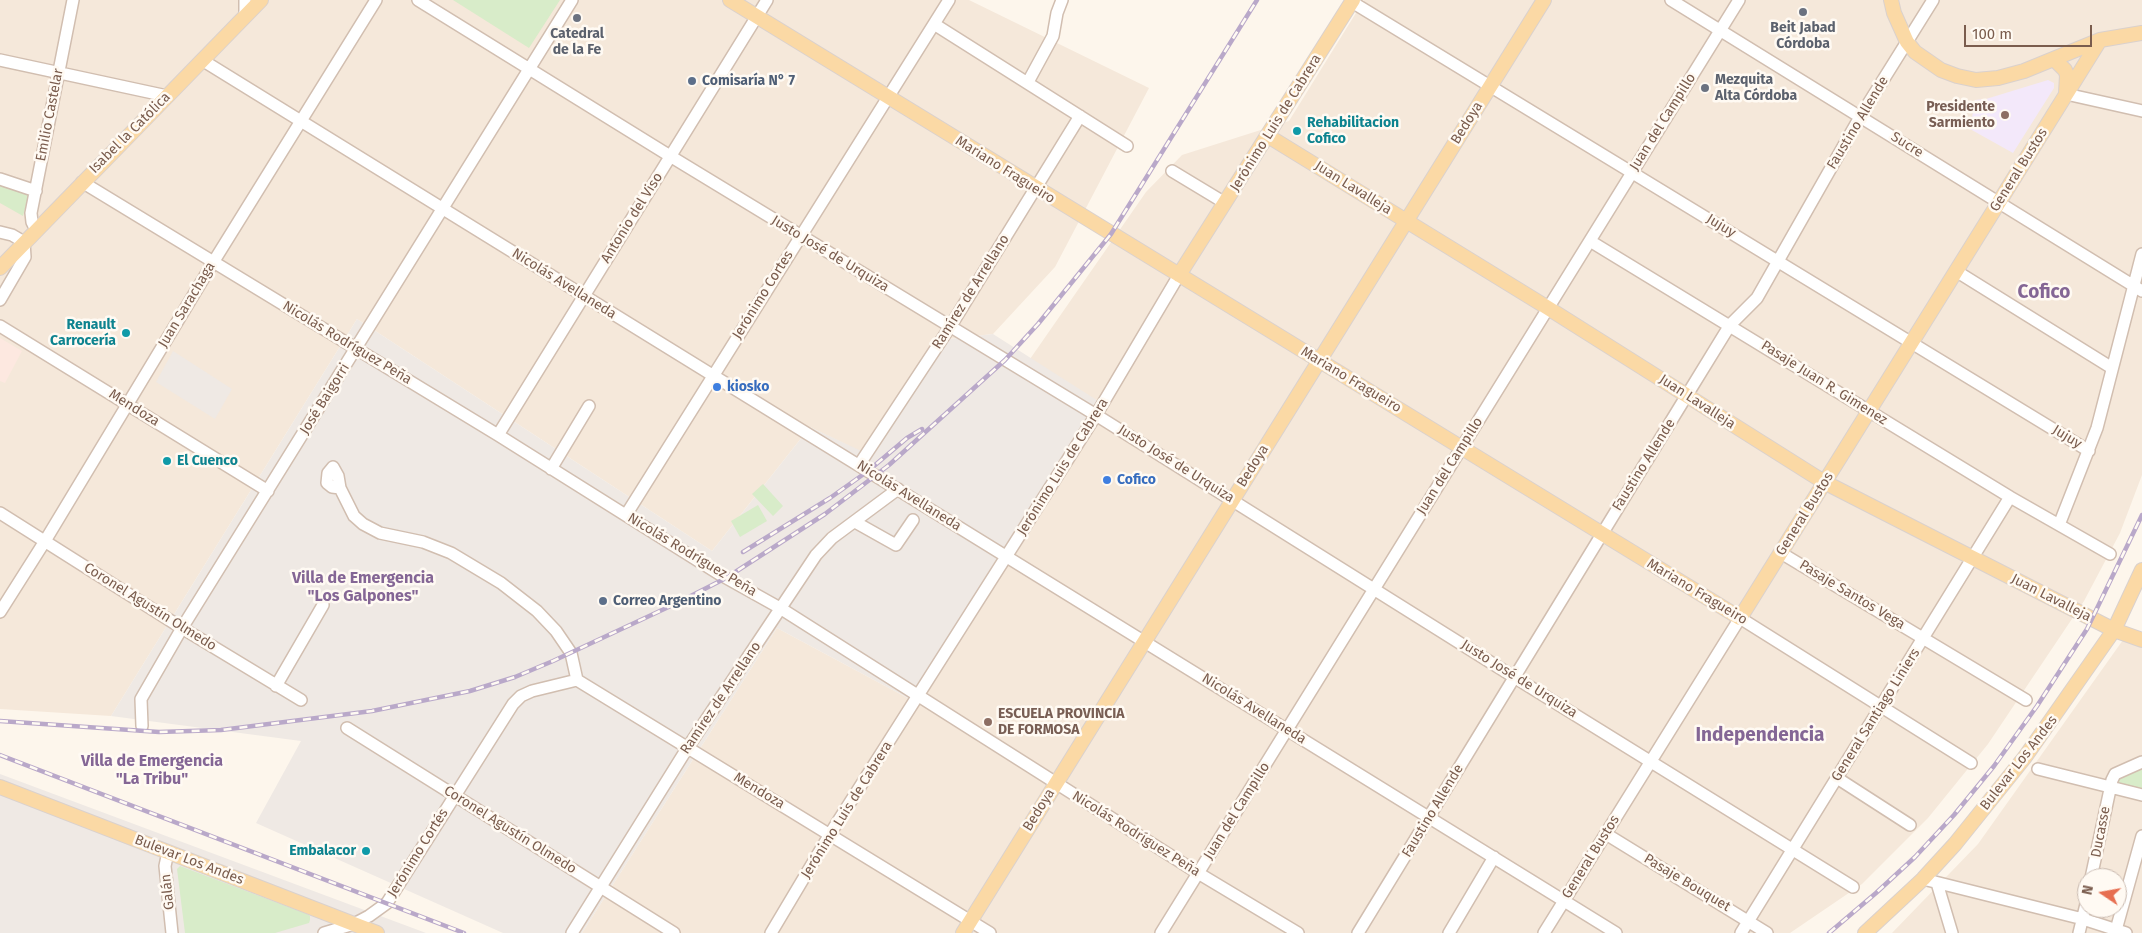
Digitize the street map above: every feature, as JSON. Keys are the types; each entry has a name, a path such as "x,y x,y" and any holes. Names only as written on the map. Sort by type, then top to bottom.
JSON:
{"main road":[{"name":"Isabel la Católica","path":"0,268 261,0"},
{"name":"Mariano Fragueiro","path":"730,0 1740,618"},
{"name":"Bedoya","path":"967,927 1544,0"},
{"path":"1891,0 1894,13 1907,42 1923,59 1941,70 1976,80 1998,78 2024,71 2100,40 2142,33"},
{"name":"Jerónimo Luis de Cabrera","path":"1180,276 1353,1"},
{"name":"General Bustos","path":"1740,618 2100,40"},
{"path":"2054,59 2065,70 2067,75 2066,94"},
{"name":"Juan Lavalleja","path":"1268,136 1687,394 1752,438 1824,482 2114,630 2142,640"},
{"name":"Bulevar Los Andes","path":"1865,933 1923,879 1955,844 2025,757 2114,630 2142,570"},
{"name":"Bulevar Los Andes","path":"0,787 377,933"}],"street":[{"name":"Emilio Castelar","path":"36,230 32,222 31,213 73,0"},
{"path":"245,0 245,16"},
{"name":"Juan Sarachaga","path":"0,612 376,0"},
{"name":"Justo José de Urquiza","path":"418,0 800,236 1096,415 1853,887"},
{"name":"José Baigorri","path":"142,726 141,699 182,628 572,0"},
{"name":"Antonio del Viso","path":"498,435 767,0"},
{"name":"Jerónimo Cortes","path":"626,515 949,0"},
{"name":"Sucre","path":"1672,0 2138,288"},
{"name":"Juan del Campillo","path":"1161,933 1739,0"},
{"name":"Faustino Allende","path":"1358,933 1730,325 1757,298 1860,117 1933,0"},
{"name":"Jujuy","path":"1353,1 2089,450"},
{"path":"1028,82 1052,36 1061,2"},
{"path":"934,24 1127,146"},
{"path":"0,60 167,96"},
{"name":"Nicolás Avellaneda","path":"202,60 1616,933"},
{"path":"2066,94 2142,111"},
{"name":"Ramírez de Arrellano","path":"859,465 950,327 1080,116"},
{"path":"1172,171 1225,203"},
{"path":"0,179 36,191"},
{"name":"Nicolás Rodríguez Peña","path":"82,182 498,435 721,575 780,608 1198,873 1298,933"},
{"path":"0,232 12,235 24,242 25,257 0,300"},
{"name":"Pasaje Juan R. Gimenez","path":"1590,241 2010,497 2110,554"},
{"path":"2059,525 2089,450 2112,368 2138,288 2142,254"},
{"path":"1956,271 2112,368"},
{"name":"Jerónimo Luis de Cabrera","path":"772,933 830,834 1096,415 1180,276"},
{"name":"Mendoza","path":"0,326 268,491"},
{"path":"551,469 590,406"},
{"path":"340,488 354,516 363,524 380,533 423,542 451,553 501,583 537,611 556,631 571,653 577,680"},
{"name":"Ramírez de Arrellano","path":"572,933 688,747 825,544 898,489"},
{"name":"General Santiago Liniers","path":"1740,933 1974,559 2010,497"},
{"name":"Coronel Agustín Olmedo","path":"0,513 182,628 301,700"},
{"path":"855,522 896,545 913,520"},
{"name":"Pasaje Santos Vega","path":"1781,553 2026,700"},
{"path":"276,686 323,605"},
{"name":"Mariano Fragueiro","path":"1740,618 1971,764"},
{"name":"General Bustos","path":"1544,933 1740,618"},
{"name":"Mendoza","path":"577,680 830,834 967,927 990,933"},
{"name":"Jerónimo Cortés","path":"324,933 354,924 387,903 454,796 521,696 532,691 577,680"},
{"name":"Coronel Agustín Olmedo","path":"347,728 674,933"},
{"path":"2110,787 2115,774 2142,762"},
{"path":"2038,769 2142,795"},
{"path":"1837,778 1910,825"},
{"name":"Ducasse","path":"2093,868 2110,787"},
{"name":"Pasaje Bouquet","path":"1606,834 1767,933"},
{"path":"1923,879 2083,919 2121,932 2142,836"},
{"name":"Galán","path":"168,852 165,866 172,933"},
{"path":"1449,933 1494,858"},
{"path":"1937,883 1952,933"},
{"path":"2079,933 2083,919"}],"shaded area":[{"path":"0,0 969,0 1149,88 1055,267 993,334 949,339 872,457 810,427 712,551 357,319 111,716 0,709"},
{"path":"1364,0 2142,0 2142,475 2120,533 2084,601 1988,744 1928,818 1862,884 1790,933 582,933 777,628 917,703 1102,404 1030,359 1146,192 1182,155 1289,121"},
{"name":"Presidente Sarmiento","path":"2048,80 2054,83 2054,88 2013,153 1970,129 1975,100 1986,99"},
{"path":"357,319 712,551 810,427 872,456 949,339 993,334 1103,404 917,703 777,628 582,933 503,933 256,823 301,741 111,716"},
{"path":"0,338 22,351 5,383 0,381"},
{"path":"173,351 232,389 215,419 156,382"},
{"path":"2123,640 2142,646 2142,933 1892,933 1978,844"},
{"path":"0,774 426,933 0,933"}],"green space":[{"path":"453,0 560,0 529,48"},
{"path":"0,179 30,189 23,216 0,203"},
{"path":"763,484 783,506 773,516 752,494"},
{"path":"758,505 767,521 740,537 731,521"},
{"path":"2142,766 2142,790 2115,784 2118,778"},
{"path":"180,866 307,914 310,916 309,923 275,933 185,933 177,869"}],"railway":[{"path":"0,721 159,732 221,730 372,711 470,691 515,677 677,603 726,578 825,514 889,465 1005,360 1038,324 1111,234 1257,0"},
{"path":"743,552 830,498 868,471 907,438 922,429"},
{"path":"1829,933 1915,857 1954,815 1994,766 2037,706 2087,629 2142,515"},
{"path":"0,755 464,933"}],"place":[{"name":"Beit Jabad Córdoba","path":"1803,12"},
{"name":"Catedral de la Fe","path":"577,18"},
{"name":"Comisaría N° 7","path":"692,81"},
{"name":"Mezquita Alta Córdoba","path":"1705,88"},
{"name":"Presidente Sarmiento","path":"2005,115"},
{"name":"Rehabilitacion Cofico","path":"1297,131"},
{"name":"Renault Carrocería","path":"126,333"},
{"name":"kiosko","path":"717,387"},
{"name":"El Cuenco","path":"167,461"},
{"name":"Cofico","path":"1107,480"},
{"name":"Correo Argentino","path":"603,601"},
{"name":"ESCUELA PROVINCIA DE FORMOSA","path":"988,722"},
{"name":"Embalacor","path":"366,851"}],"district":[{"name":"Cofico","path":"2044,293"},
{"name":"Villa de Emergencia \"Los Galpones\"","path":"363,588"},
{"name":"Independencia","path":"1760,736"},
{"name":"Villa de Emergencia \"La Tribu\"","path":"152,771"}]}
